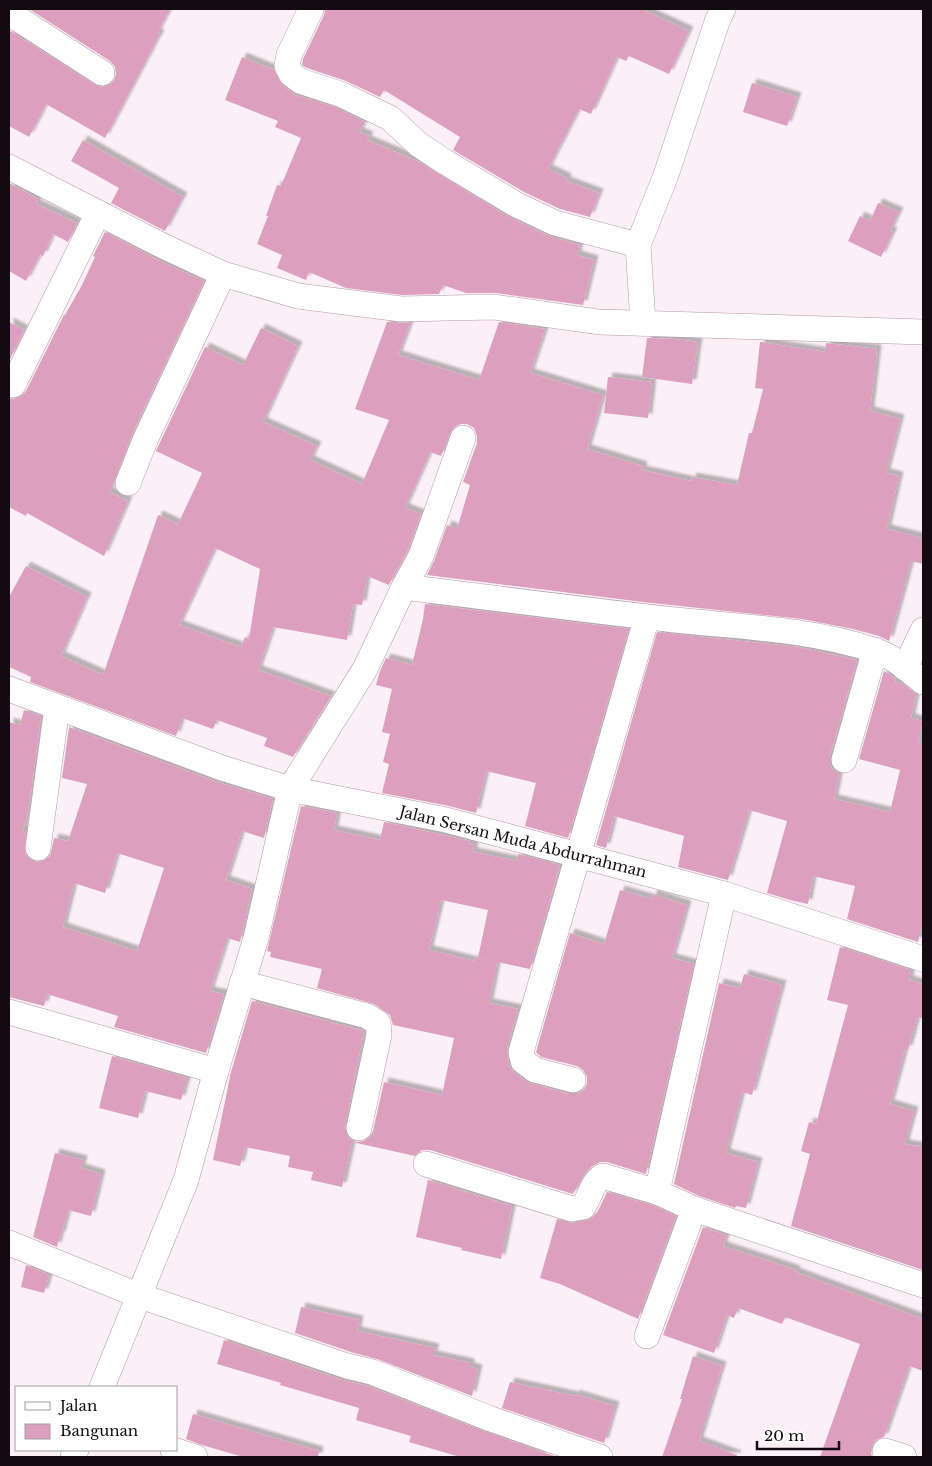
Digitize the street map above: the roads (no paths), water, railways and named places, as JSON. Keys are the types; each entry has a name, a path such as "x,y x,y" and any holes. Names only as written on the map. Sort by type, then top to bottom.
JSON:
{"street":[{"path":"311,9 289,55 287,66 291,74 300,81 340,94 390,118 418,144 445,162 517,205 555,224 638,245"},
{"path":"643,314 638,245 666,175 723,9"},
{"path":"9,13 102,73"},
{"path":"9,167 163,246 223,274 298,296 401,309 494,307 599,322 643,314 923,332"},
{"path":"13,385 98,213"},
{"path":"128,483 150,429 223,274"},
{"path":"102,1386 140,1296 194,1156 216,1071 256,938 290,789 365,669 421,556 463,438"},
{"path":"404,587 647,617 806,634 848,642 875,650 894,659 914,675 923,630"},
{"path":"573,1080 535,1070 523,1061 521,1052 647,617"},
{"path":"844,760 875,650"},
{"name":"Jalan Sersan Muda Abdurrahman","path":"9,689 222,768 290,789 446,820 578,854 724,894 923,959"},
{"path":"38,848 57,707"},
{"path":"657,1192 724,894"},
{"path":"242,983 367,1016 378,1023 379,1035 359,1128"},
{"path":"9,1012 216,1071"},
{"path":"426,1164 572,1209 583,1207 589,1198 596,1180 603,1176 657,1192 694,1209 923,1285"},
{"path":"646,1336 694,1209"},
{"path":"9,1243 140,1296 347,1366 372,1372 491,1420 600,1457"},
{"path":"176,1451 195,1457"}]}
